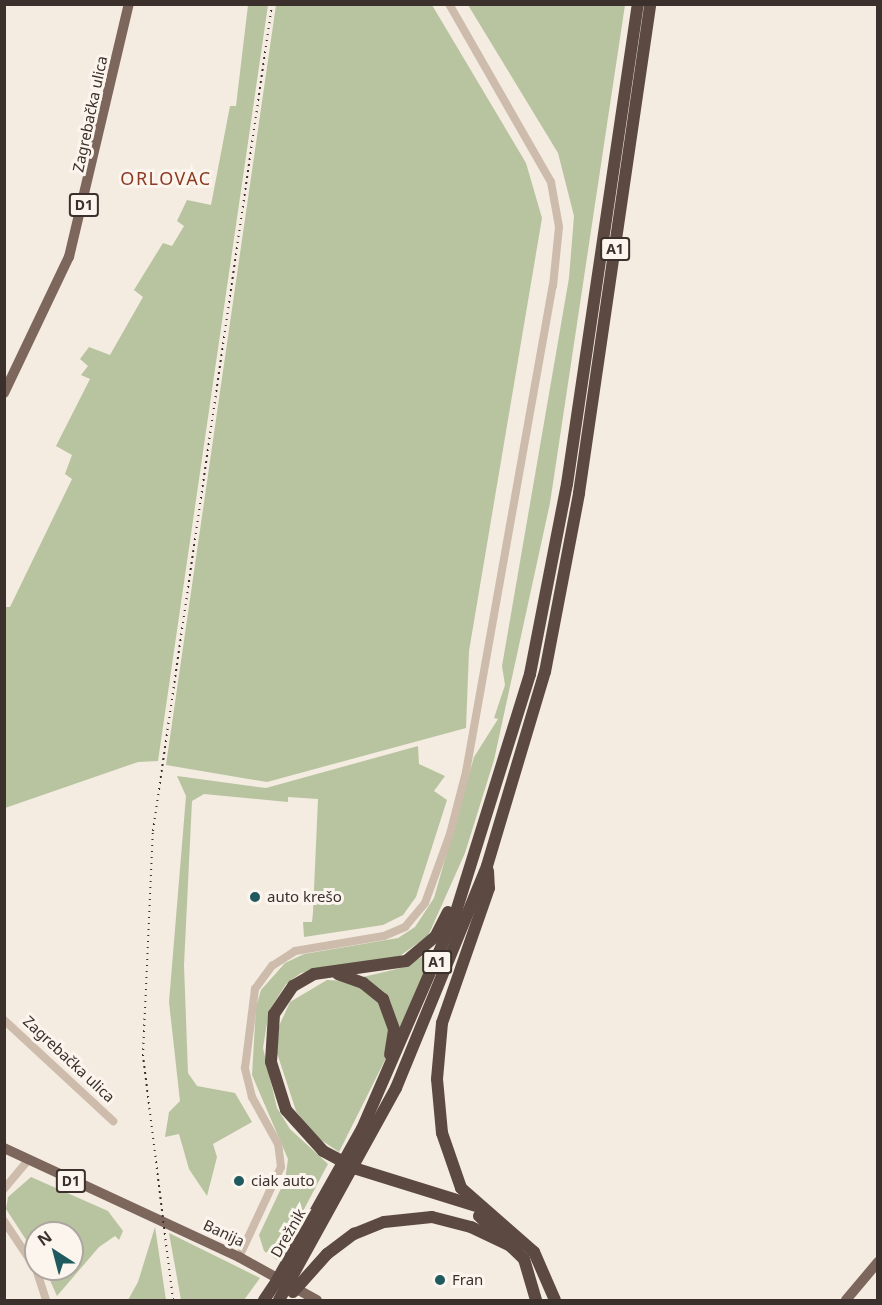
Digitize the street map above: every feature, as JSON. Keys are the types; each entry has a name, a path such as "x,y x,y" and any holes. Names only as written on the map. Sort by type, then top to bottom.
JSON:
{"highway":[{"name":"A1","path":"390,1085 483,839 547,598 638,4"},
{"name":"A1","path":"390,1085 487,866 528,735 559,606 650,4"},
{"path":"480,1207 332,1157 286,1110 271,1062 274,1014 293,986 328,972 393,965 427,946 443,925 469,855 483,839"},
{"path":"487,866 489,888 442,1023 437,1079 447,1156 461,1188 534,1252 555,1300"},
{"path":"328,972 363,983 388,1009 394,1043 390,1085"},
{"name":"Drežnik","path":"264,1300 390,1085"},
{"name":"Drežnik","path":"279,1300 390,1085"},
{"path":"451,1196 515,1248 531,1273 536,1300"},
{"path":"287,1300 310,1270 354,1234 384,1222 432,1217 471,1227 515,1248"}],"main road":[{"name":"Zagrebačka ulica","path":"4,393 69,257 129,4"},
{"name":"D1","path":"4,1148 27,1162"},
{"name":"Banija","path":"27,1162 239,1257 317,1300"},
{"path":"846,1300 878,1262"}],"street":[{"path":"239,1257 281,1167 278,1144 252,1097 245,1068 255,989 272,966 295,951 384,936 417,916 450,834 471,740 559,227 551,182 538,152 449,4"},
{"name":"Zagrebačka ulica","path":"4,1020 113,1121"},
{"path":"4,1189 27,1162"},
{"path":"4,1221 24,1251"},
{"path":"40,1281 46,1300"}],"green space":[{"path":"248,5 268,5 158,761 138,762 5,808 5,607 10,607 72,479 65,474 72,455 56,446 90,379 81,375 88,366 80,359 89,347 110,355 143,297 134,290 163,243 172,246 184,226 177,221 187,200 211,205 230,106 236,106"},
{"path":"276,5 432,5 526,163 542,218 469,651 466,728 267,782 166,765"},
{"path":"468,5 625,5 550,503 494,760 465,853 428,936 397,958 301,973 286,984 269,1011 263,1048 277,1108 290,1129 328,1164 277,1260 264,1251 259,1235 285,1180 288,1159 252,1075 256,1007 261,990 285,963 304,954 398,938 415,927 434,898 474,757 498,719 494,718 505,685 502,666 569,278 574,216 558,153"},
{"path":"418,746 419,764 445,776 434,791 447,800 416,897 403,915 383,925 304,937 303,922 312,922 318,799 288,797 288,802 204,794 192,801 184,965 188,1073 197,1086 235,1093 252,1122 213,1144 217,1157 207,1196 189,1169 179,1134 165,1137 169,1112 180,1101 169,1002 186,796 177,776 266,788"},
{"path":"435,950 398,1040 389,1003 363,977 401,968"},
{"path":"327,980 349,981 374,995 389,1021 386,1058 339,1152 315,1136 296,1111 277,1053 279,1026 290,1002"},
{"path":"31,1177 108,1211 123,1231 119,1240 115,1236 99,1247 84,1264 84,1221 24,1221 24,1237 6,1209 8,1197"},
{"path":"155,1227 166,1300 128,1300 138,1282"},
{"path":"169,1233 260,1278 244,1300 181,1300"},
{"path":"50,1281 70,1281 57,1296"}],"railway":[{"path":"173,1300 143,1056 153,831 272,4"}],"place":[{"name":"auto krešo","path":"255,897"},
{"name":"ciak auto","path":"239,1181"},
{"name":"Fran","path":"440,1280"}],"district":[{"name":"ORLOVAC","path":"166,178"}]}
